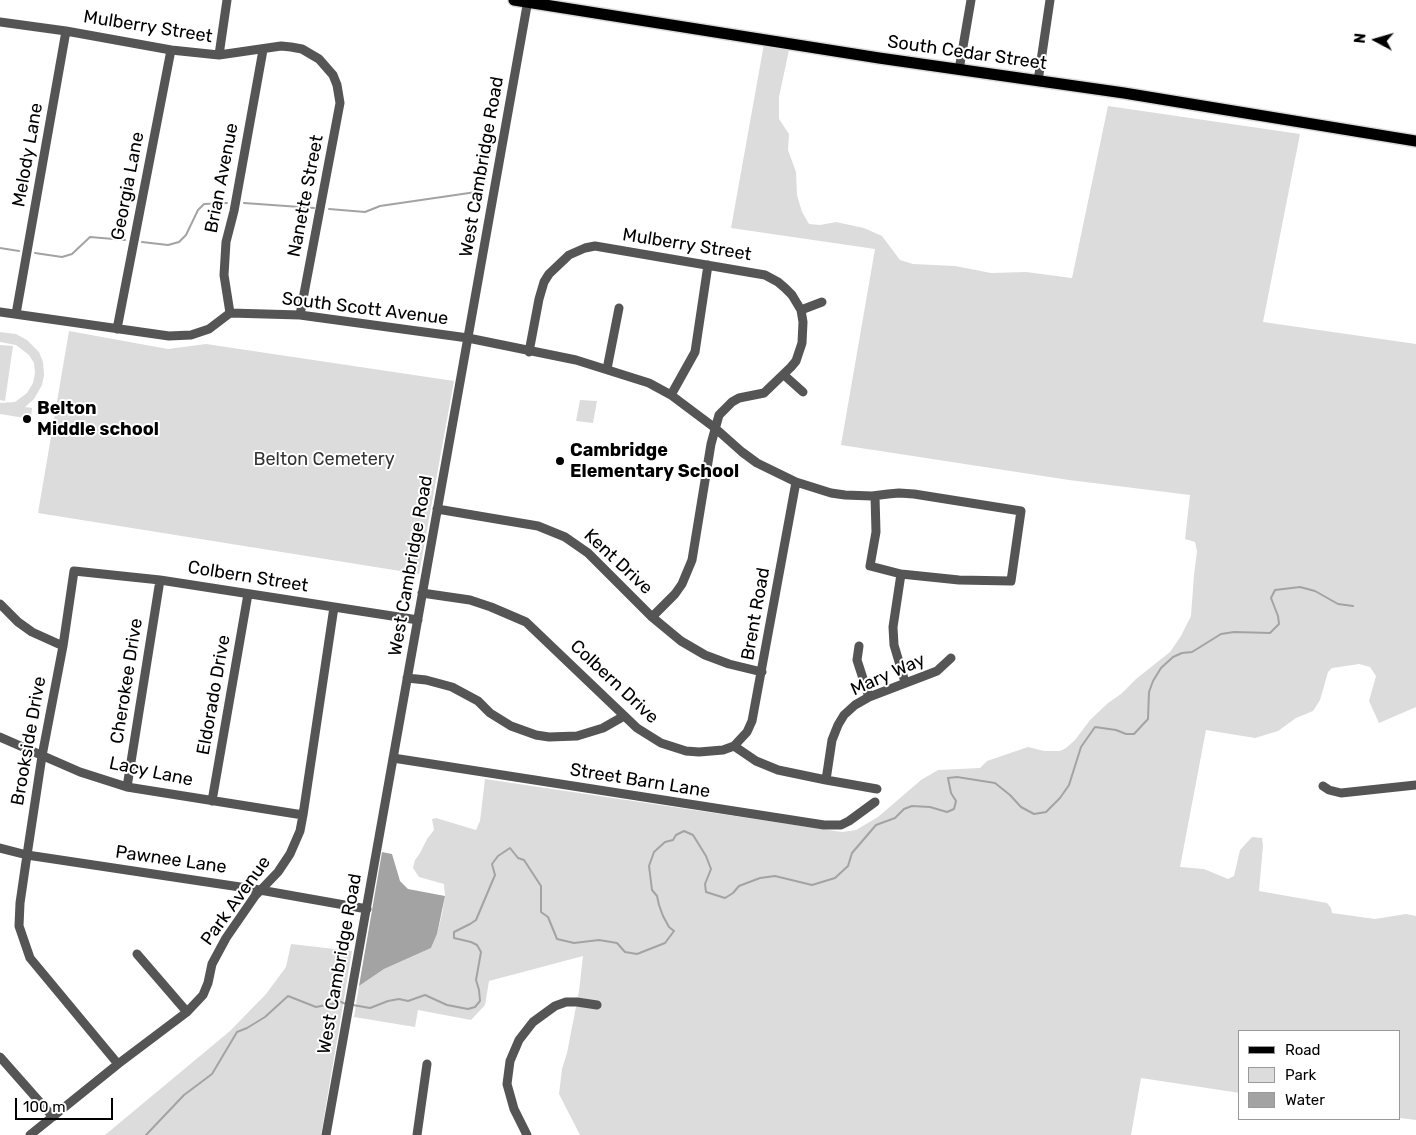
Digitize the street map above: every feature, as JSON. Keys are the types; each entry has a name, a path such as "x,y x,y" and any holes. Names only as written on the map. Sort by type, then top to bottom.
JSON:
{"main road":[{"name":"South Cedar Street","path":"514,0 1416,140"}],"street":[{"path":"219,54 227,0"},
{"path":"959,70 971,0"},
{"path":"1038,81 1050,0"},
{"name":"West Cambridge Road","path":"326,1135 528,1"},
{"name":"Mulberry Street","path":"0,22 66,31 171,50 219,54 263,50 281,46 291,47 310,53 326,66 336,83"},
{"name":"Melody Lane","path":"16,314 66,31"},
{"name":"Georgia Lane","path":"117,328 171,50"},
{"name":"Brian Avenue","path":"230,313 224,275 226,242 234,211 263,50"},
{"name":"Nanette Street","path":"300,315 339,113 339,94 336,83"},
{"name":"Mulberry Street","path":"529,352 544,282 561,262 577,251 595,246 765,274 778,282 792,295 800,310"},
{"path":"671,395 696,352 708,265"},
{"path":"652,617 676,594 692,560 715,428 719,415 739,398 764,393 784,375 796,360 802,343 803,322 800,310 822,302"},
{"path":"607,369 619,308"},
{"path":"0,312 169,336 191,336 208,329 230,313"},
{"name":"South Scott Avenue","path":"230,313 300,315 468,338 529,352 576,360 607,369 649,383 671,395 715,428 745,455 773,472 796,482"},
{"path":"784,375 803,392"},
{"path":"796,482 831,493 875,496 899,493 914,494 1021,511 1011,581 958,580 901,574 870,566 876,532 875,496"},
{"name":"Brent Road","path":"734,746 747,732 752,721 796,482"},
{"name":"Kent Drive","path":"438,509 538,526 566,537 588,553 652,617 681,641 705,655 729,664 762,672"},
{"name":"Colbern Street","path":"74,570 160,580 418,620"},
{"name":"Brookside Drive","path":"74,570 63,646 42,756 26,856 20,903 20,926 30,958 118,1064"},
{"path":"901,574 893,627 894,645 905,682"},
{"name":"Cherokee Drive","path":"127,787 160,580"},
{"name":"Eldorado Drive","path":"212,801 248,594"},
{"name":"Colbern Drive","path":"422,594 470,600 491,606 526,622 624,716 648,736 674,748 699,752 724,750 734,746"},
{"path":"0,604 18,622 32,632 63,646"},
{"name":"Park Avenue","path":"30,1135 118,1064 187,1012 203,995 217,952 260,890 278,872 290,854 300,831 303,815 334,607"},
{"path":"858,646 857,660 870,696"},
{"name":"Mary Way","path":"826,780 832,740 844,715 855,705 870,696 938,671 951,658"},
{"path":"407,678 426,680 452,687 478,701 490,713 511,726 536,735 577,736 603,728 624,716"},
{"name":"Lacy Lane","path":"0,737 80,772 127,787 303,815"},
{"path":"734,746 756,761 768,766 826,780 877,789"},
{"name":"Street Barn Lane","path":"393,758 824,825 841,825 875,802"},
{"path":"1323,786 1334,792 1341,793 1416,785"},
{"name":"Pawnee Lane","path":"0,848 26,856 260,890 366,909"},
{"path":"137,954 187,1012"},
{"path":"526,1135 514,1109 508,1084 510,1061 519,1040 533,1022 555,1006 566,1002 597,1005"},
{"path":"0,1057 53,1117"},
{"path":"417,1135 427,1064"}],"green space":[{"path":"764,44 789,50 779,97 779,119 789,134 788,150 796,172 797,195 802,212 809,224 820,225 836,222 864,228 882,236 900,260 913,264 955,266 991,273 1026,272 1072,278 1108,106 1300,134 1263,322 1416,344 1416,707 1379,723 1369,701 1376,676 1370,667 1359,664 1332,668 1328,672 1320,700 1313,711 1296,718 1278,731 1255,738 1206,730 1180,867 1204,869 1228,879 1234,876 1240,850 1252,837 1262,838 1259,891 1327,903 1332,913 1375,919 1406,914 1416,916 1416,1120 1401,1118 1401,1030 1238,1030 1238,1093 1141,1078 1131,1135 580,1135 559,1094 562,1069 579,991 583,956 489,981 485,1005 471,1020 418,1010 415,1027 354,1017 359,986 384,969 431,948 442,914 445,896 444,884 419,877 413,868 415,860 434,830 432,819 436,818 476,830 480,821 485,779 842,832 856,830 878,817 921,780 938,770 980,768 987,761 1028,747 1044,751 1060,751 1066,748 1075,740 1090,720 1108,703 1170,652 1191,616 1197,551 1195,542 1185,539 1190,495 1069,480 841,445 875,249 731,228"},
{"name":"Belton Cemetery","path":"69,331 168,349 206,344 454,381 419,574 38,513"},
{"path":"0,332 16,334 27,340 39,352 43,362 44,375 42,385 34,399 25,407 32,408 31,419 0,414 0,403 15,402 27,393 33,383 35,373 34,363 29,355 16,345 0,342"},
{"path":"0,345 13,346 5,401 0,400"},
{"path":"580,400 597,401 593,423 576,421"},
{"path":"291,944 352,951 321,1135 105,1135 230,1031 266,994 286,967"}],"water":[{"path":"382,852 392,854 400,881 408,889 445,896 437,934 431,948 384,969 359,986"}],"waterway":[{"path":"329,209 365,212 380,206 476,192"},
{"path":"142,242 168,245 179,242 186,235 198,210 204,204 227,203"},
{"path":"244,203 314,208"},
{"path":"35,253 62,257 72,254 90,237 125,240"},
{"path":"0,248 19,251"},
{"path":"353,1005 370,1008 388,1001 399,999 408,1001 425,995 447,1005 468,1009 475,1007 480,1001 476,980 481,952 477,945 454,938 454,932 476,920 495,875 492,864 498,856 510,848 518,858 524,860 541,886 541,912 548,917 557,939 574,943 599,940 617,943 625,952 637,954 665,943 674,931 669,927 663,916 657,896 652,890 649,866 654,852 665,842 673,840 676,835 684,831 693,835 706,856 711,869 705,884 706,892 725,898 739,886 760,878 775,876 812,885 835,878 848,866 852,853 876,825 895,818 904,809 912,806 930,807 947,812 954,809 956,801 951,793 948,778 957,777 995,783 1021,807 1034,814 1046,812 1060,798 1069,785 1081,747 1095,727 1134,734 1148,719 1149,692 1153,681 1161,668 1173,657 1182,653 1192,652 1221,634 1234,632 1270,633 1279,624 1271,598 1275,590 1300,587 1315,591 1338,604 1353,606"},
{"path":"146,1135 184,1095 212,1074 237,1032 265,1017 288,996 316,1007 341,1002 346,1004"}],"place":[{"name":"Belton Middle school","path":"27,419"},
{"name":"Cambridge Elementary School","path":"560,461"}]}
